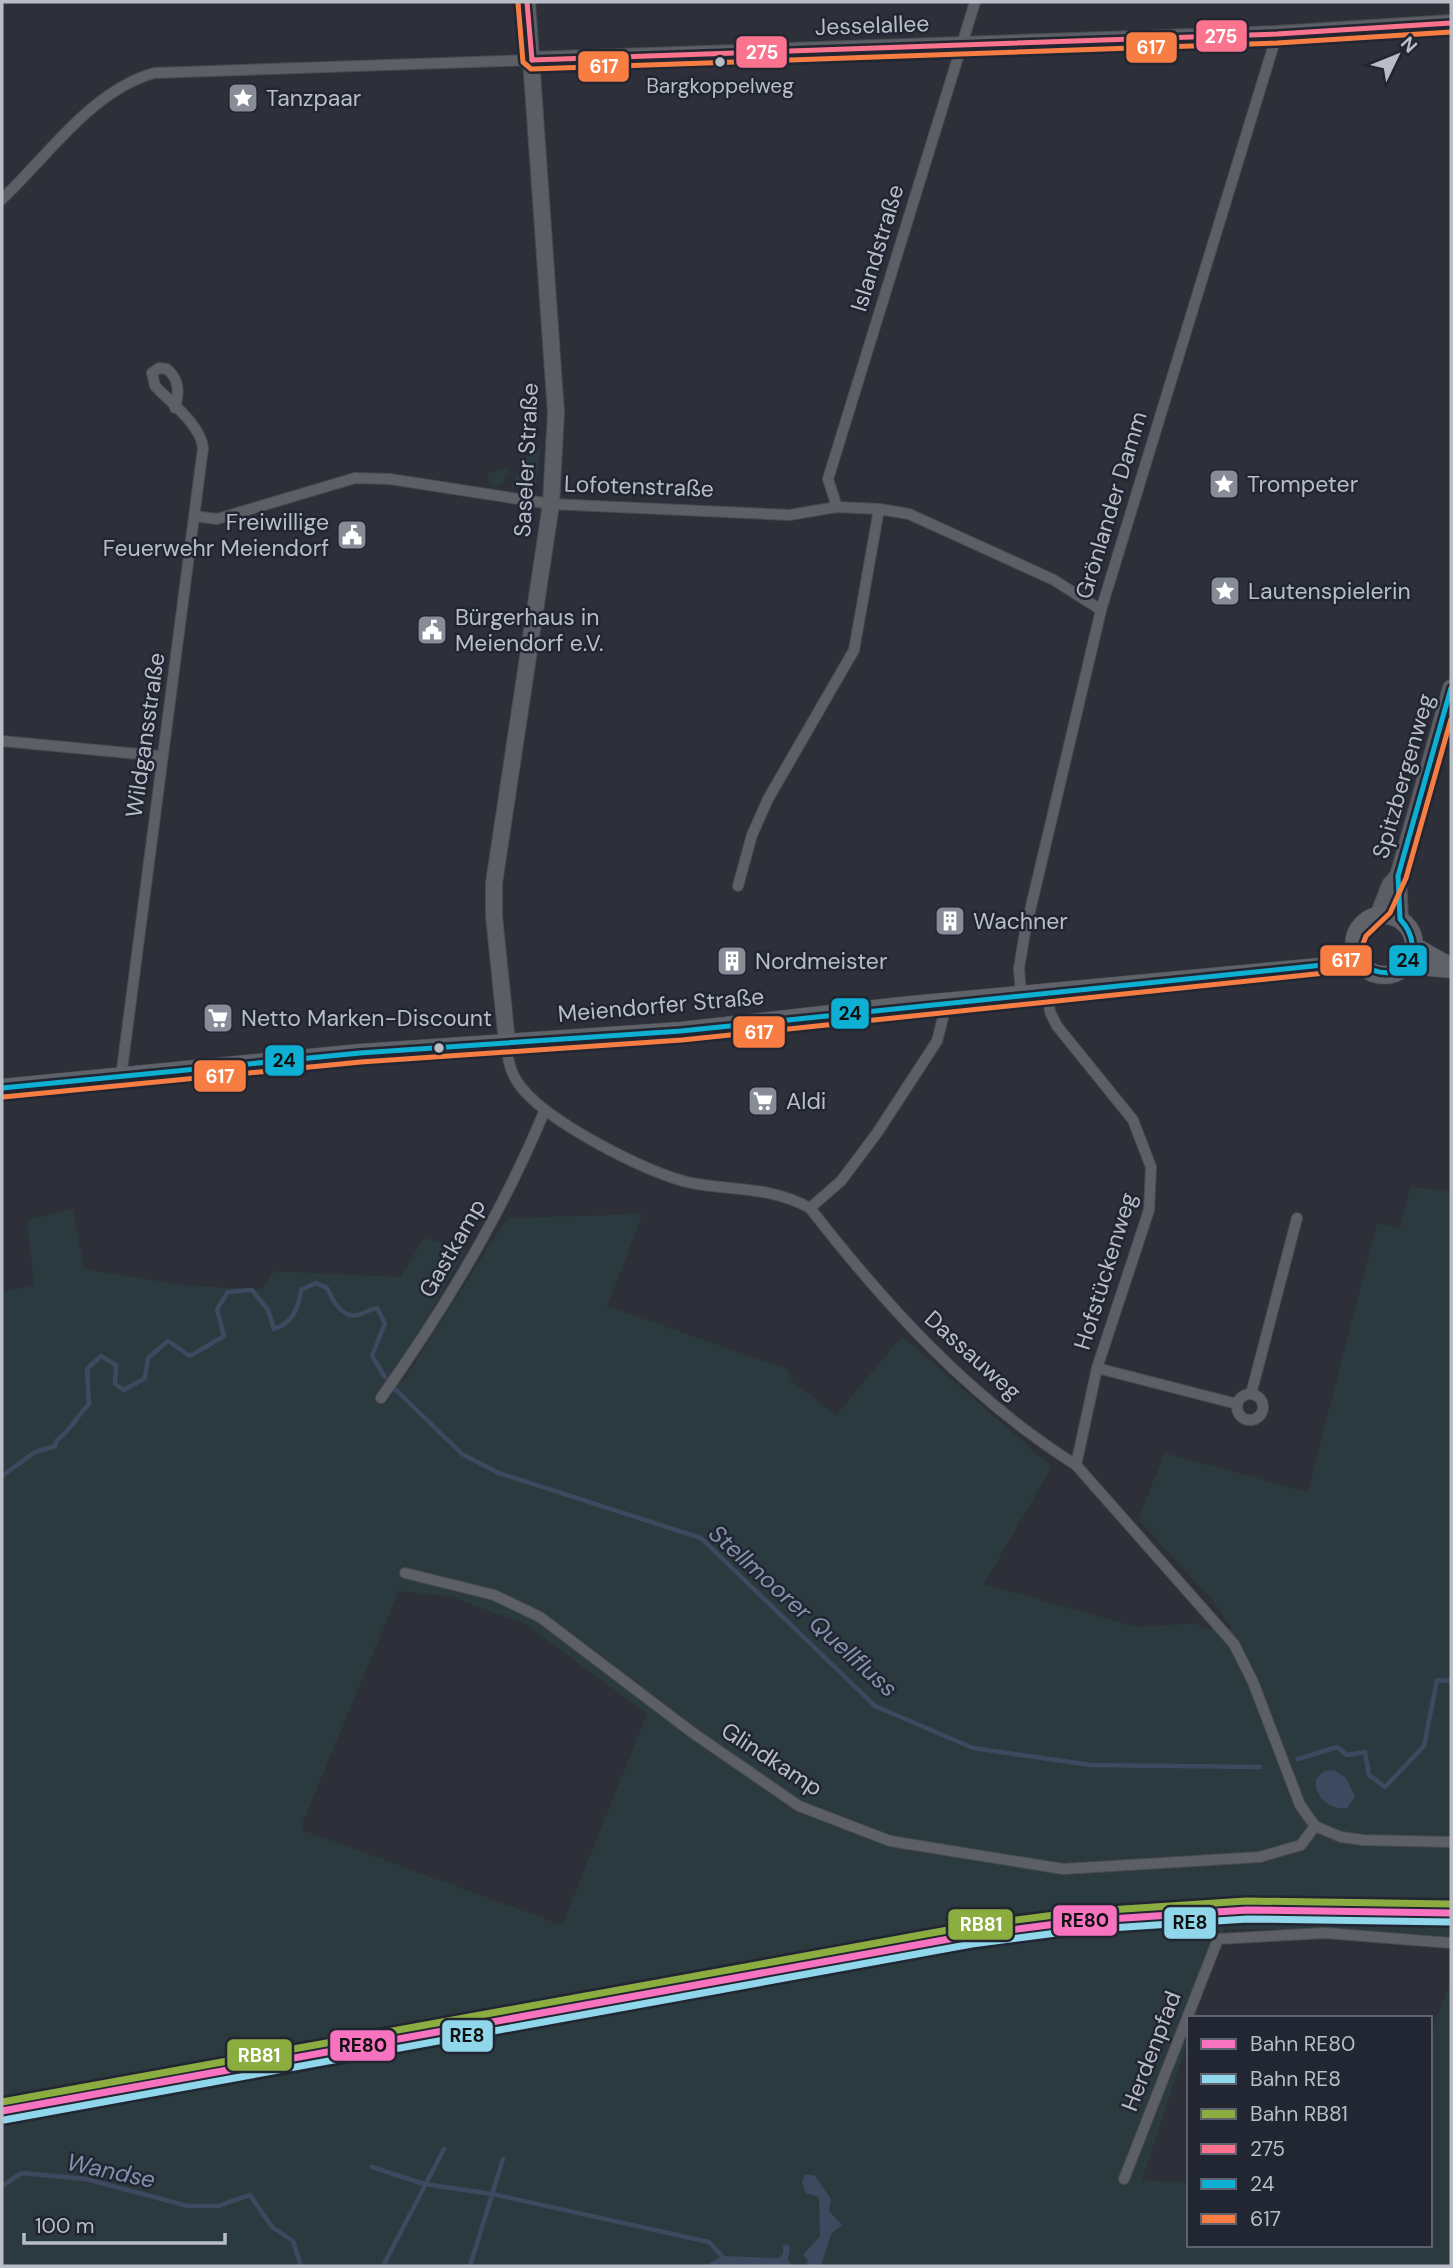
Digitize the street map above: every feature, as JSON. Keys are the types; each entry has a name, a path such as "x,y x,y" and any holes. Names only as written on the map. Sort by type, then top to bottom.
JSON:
{"main road":[{"name":"Meiendorfer Straße","path":"1323,965 1354,946 1361,926 1378,916"},
{"path":"1378,916 1400,919 1411,930 1414,946 1407,965"},
{"path":"1354,946 1360,963"},
{"name":"Meiendorfer Straße","path":"1414,946 1451,968"},
{"name":"Meiendorfer Straße","path":"2,1088 348,1054 681,1031 1323,965 1344,967 1360,963 1368,970 1383,975 1398,972 1407,965 1451,968"}],"street":[{"name":"Saseler Straße","path":"507,1042 506,1009 494,916 494,883 551,504 556,413 527,2"},
{"name":"Islandstraße","path":"837,507 828,479 975,2"},
{"name":"Jesselallee","path":"531,60 1277,34 1451,23"},
{"name":"Grönlander Damm","path":"1021,997 1019,968 1025,932 1101,610 1277,34"},
{"path":"2,199 108,95 139,77 153,73 531,60"},
{"name":"Wildgansstraße","path":"121,1077 160,757 175,671 203,444 198,433 175,408"},
{"name":"Lofotenstraße","path":"194,516 217,519 355,478 390,479 551,504 789,514 837,507 879,509 909,514 1006,558 1054,580 1101,610"},
{"path":"738,886 752,835 768,799 854,650 879,509"},
{"name":"Spitzbergenweg","path":"1400,919 1398,876 1451,688"},
{"path":"2,741 160,757"},
{"name":"Spitzbergenweg","path":"1378,916 1390,885 1398,876"},
{"name":"Hofstückenweg","path":"1048,993 1052,1018 1133,1120 1151,1167 1149,1210 1097,1368 1076,1465"},
{"path":"810,1208 841,1181 877,1133 937,1041 947,1002"},
{"name":"Dassauweg","path":"507,1042 508,1062 514,1076 544,1112 612,1150 688,1182 785,1194 810,1208 919,1337 952,1370 1044,1445 1076,1465 1234,1644 1253,1682 1300,1805 1315,1826"},
{"name":"Gastkamp","path":"381,1398 421,1342 504,1201 544,1112"},
{"path":"1251,1394 1297,1218"},
{"path":"1097,1368 1237,1404"},
{"path":"1251,1394 1259,1397 1263,1405 1257,1419 1242,1418 1237,1404 1242,1396 1251,1394"},
{"name":"Glindkamp","path":"405,1573 494,1595 540,1617 693,1733 799,1806 890,1842 1063,1869 1260,1857 1301,1844 1315,1826"},
{"path":"1315,1826 1340,1837 1363,1840 1451,1842"},
{"name":"Herdenpfad","path":"1188,2016 1218,1938 1325,1933 1451,1943"},
{"name":"Herdenpfad","path":"1124,2179 1187,2017"}],"shaded area":[{"path":"540,449 536,484 527,489 511,487 529,453"},
{"path":"506,467 509,473 501,485 490,484 487,474"},
{"path":"1410,1187 1451,1191 1451,1937 1361,1930 1224,1929 1196,2016 1187,2016 1187,2044 1142,2180 1187,2183 1187,2247 1432,2247 1432,2028 1451,1982 1451,2266 2,2266 2,1292 34,1285 27,1220 73,1209 84,1269 189,1286 262,1289 274,1271 400,1277 424,1238 466,1249 416,1338 389,1377 403,1381 507,1218 643,1214 607,1306 787,1369 792,1381 836,1415 902,1336 1052,1467 984,1584 1137,1627 1197,1623 1203,1629 1232,1629 1211,1599 1138,1519 1165,1453 1308,1492 1377,1223 1400,1228","holes":["399,1591 449,1596 525,1624 647,1714 562,1925 300,1829"]}],"water":[{"path":"1334,1770 1346,1778 1355,1797 1347,1808 1334,1807 1324,1801 1317,1791 1316,1779 1324,1771"},
{"path":"805,2175 814,2175 831,2199 829,2211 842,2225 831,2234 821,2266 805,2266 808,2261 803,2255 820,2236 819,2197 806,2193 802,2183"},
{"path":"787,2244 790,2247 788,2260 792,2266 705,2266 722,2256 778,2258 783,2254 783,2246"}],"waterway":[{"name":"Stellmoorer Quellfluss","path":"2,1476 35,1452 55,1446 57,1440 89,1404 87,1369 101,1356 116,1365 115,1384 124,1390 145,1378 148,1358 168,1341 190,1356 224,1336 217,1309 228,1292 252,1290 268,1310 274,1329 286,1323 294,1314 301,1290 316,1283 327,1288 332,1299 349,1315 377,1308 385,1323 372,1356 385,1377"},
{"name":"Stellmoorer Quellfluss","path":"396,1390 462,1454 499,1473 701,1538 875,1706 973,1748 1091,1765 1260,1767"},
{"name":"Stellmoorer Quellfluss","path":"1298,1759 1337,1747 1347,1755 1365,1752 1369,1775 1385,1787 1424,1746 1437,1680 1451,1681"},
{"path":"383,2266 444,2149"},
{"path":"470,2266 503,2159"},
{"path":"372,2167 424,2184 492,2194 709,2242 722,2256"},
{"name":"Wandse","path":"2,2186 22,2173 86,2179 188,2206 218,2206 250,2195 272,2227 293,2241 301,2266"}],"rail line":[{"name":"RB81","path":"2,2102 970,1926 1078,1912 1246,1901 1451,1904"},
{"name":"RE80","path":"2,2111 971,1935 1079,1921 1247,1910 1451,1913"},
{"name":"RE8","path":"4,2120 972,1944 1080,1930 1247,1919 1451,1922"}],"transit line":[{"name":"275","path":"527,2 532,60"},
{"name":"617","path":"518,3 523,62 531,69 1277,43 1451,32"},
{"name":"275","path":"532,60 1277,34 1451,23"},
{"name":"24","path":"2,1088 360,1053 681,1031 1323,965 1344,967 1361,963 1375,971 1387,973 1398,970 1406,964 1411,955 1412,944 1409,932 1400,919 1398,876 1451,688"},
{"name":"617","path":"3,1097 361,1062 682,1040 1325,973 1360,952 1366,936 1390,913 1406,878 1451,719"}],"place":[{"name":"Bargkoppelweg","path":"720,62"},
{"name":"Tanzpaar","path":"243,98"},
{"name":"Trompeter","path":"1224,484"},
{"name":"Freiwillige Feuerwehr Meiendorf","path":"352,535"},
{"name":"Lautenspielerin","path":"1225,591"},
{"name":"Bürgerhaus in Meiendorf e.V.","path":"432,630"},
{"name":"Wachner","path":"950,921"},
{"name":"Nordmeister","path":"732,961"},
{"name":"Netto Marken-Discount","path":"218,1018"},
{"name":"Aldi","path":"763,1101"}]}
